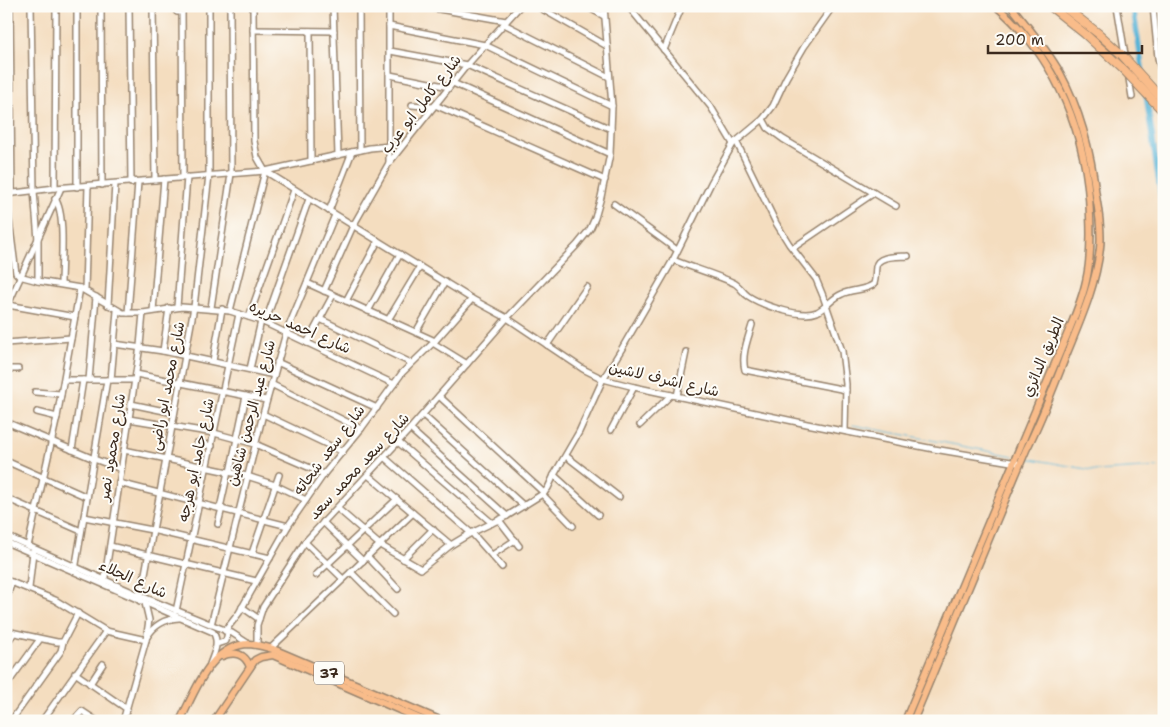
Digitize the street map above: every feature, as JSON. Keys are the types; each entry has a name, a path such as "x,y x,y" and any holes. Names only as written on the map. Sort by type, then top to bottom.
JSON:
{"highway":[{"path":"1050,6 1085,34 1123,69 1164,112"},
{"path":"1063,6 1121,54 1163,100"}],"main road":[{"name":"الطريق الدائري","path":"996,6 1028,40 1045,63 1067,103 1087,157"},
{"name":"الطريق الدائري","path":"905,721 1013,462 1040,423 1087,304 1094,281 1099,252 1100,234 1087,157 1086,135 1074,102 1052,60 1011,6"},
{"path":"1045,63 1052,60"},
{"name":"الطريق الدائري","path":"913,721 1021,463 1022,449"},
{"name":"شارع الجلاء","path":"216,659 228,649 250,644 271,648 425,721"},
{"path":"216,659 235,653 246,659 250,667"},
{"name":"شارع الجلاء","path":"250,667 255,660 261,657 277,656 442,721"},
{"name":"37","path":"180,721 210,664 216,659"},
{"name":"37","path":"214,721 250,667"}],"street":[{"path":"10,6 8,195 16,272 21,277"},
{"path":"31,6 34,191 38,240 38,281"},
{"path":"56,6 58,188 38,240 7,307 75,316"},
{"path":"76,6 76,187"},
{"path":"100,6 102,185"},
{"path":"129,6 131,183"},
{"path":"153,6 156,180"},
{"path":"172,6 177,12 182,9 185,177 176,307"},
{"name":"شارع محمد ابو راضى","path":"123,721 146,640 149,620 142,600 148,555 194,307 209,175 208,6"},
{"path":"211,308 231,174 230,6"},
{"path":"230,311 265,171 257,157 254,141 252,6"},
{"path":"333,6 338,155"},
{"path":"359,6 360,150"},
{"path":"389,6 389,163"},
{"path":"422,6 505,23 609,77"},
{"name":"شارع كامل ابو عرب","path":"324,290 353,226 389,163 467,65 520,6"},
{"path":"537,6 607,46"},
{"path":"586,6 604,16"},
{"name":"شارع سعد محمد سعد","path":"257,645 256,632 266,601 305,542 410,429 507,318 578,245 590,229 595,218 610,154 612,106 604,6"},
{"path":"628,6 711,106 734,143 776,223 792,248 816,279 842,351 846,390 845,431"},
{"path":"664,50 682,6"},
{"path":"337,508 380,545 422,569 451,545 507,516 543,494 552,482 554,475 579,432 603,378 672,260 711,183 734,143 763,119 773,106 786,78 804,47 833,6"},
{"path":"1117,6 1132,98"},
{"path":"1153,6 1158,58 1164,82"},
{"path":"390,26 485,45 612,106"},
{"path":"253,30 334,31"},
{"path":"310,31 311,161"},
{"path":"390,51 467,65 611,129"},
{"path":"390,75 451,85 610,154"},
{"path":"412,105 434,106 605,180"},
{"path":"763,119 768,128 783,139 896,206"},
{"path":"8,195 58,188 265,171 360,150 390,146"},
{"path":"329,211 352,152"},
{"name":"شارع اشرف لاشين","path":"265,171 472,300 507,318 583,369 603,378 634,387 845,431 1021,463"},
{"path":"152,311 164,179"},
{"path":"128,314 138,182"},
{"path":"108,305 115,184"},
{"path":"28,546 52,442 75,316 83,289 88,186"},
{"path":"249,317 294,190"},
{"path":"792,248 874,193"},
{"path":"55,199 60,208 61,219 62,284"},
{"path":"250,369 263,322 309,199"},
{"path":"614,204 677,250"},
{"name":"شارع عبد الرحمن شاهين","path":"211,625 262,414 277,362 286,333 335,215"},
{"path":"346,301 378,241"},
{"path":"368,311 400,254"},
{"path":"672,260 737,284 749,296 790,312 805,314 817,312 832,299 851,290 870,287 874,284 877,263 881,260 908,256"},
{"path":"388,320 420,268"},
{"name":"شارع احمد حريره","path":"21,277 83,289 117,311 128,314 176,307 211,308 230,311 263,322 394,384"},
{"path":"416,332 445,282"},
{"path":"306,283 416,332 467,364"},
{"path":"547,345 586,287"},
{"path":"307,343 333,295"},
{"path":"72,450 75,419 86,380 96,297"},
{"name":"شارع سعد شحاته","path":"217,644 226,641 227,631 288,526 324,474 411,363 434,342 472,300"},
{"path":"163,351 169,308"},
{"path":"213,361 222,309"},
{"path":"75,569 109,380 117,311"},
{"name":"شارع محمود نصر","path":"104,582 132,404 143,313"},
{"name":"شارع حامد ابو هرجه","path":"176,611 239,314"},
{"path":"320,319 411,363"},
{"path":"752,325 746,346 745,370 846,390"},
{"path":"6,343 71,338"},
{"path":"114,344 140,346 274,375"},
{"path":"677,396 686,352"},
{"path":"277,362 377,408"},
{"path":"6,369 18,369"},
{"path":"136,374 266,400"},
{"path":"64,380 135,380"},
{"path":"271,384 361,429"},
{"path":"611,430 634,387"},
{"path":"35,392 61,394"},
{"path":"640,425 671,395"},
{"path":"218,524 246,396"},
{"path":"439,396 543,494 573,526"},
{"path":"132,404 174,413"},
{"path":"37,412 57,417"},
{"path":"262,414 343,452"},
{"path":"423,414 524,506"},
{"path":"129,419 172,425 237,438 324,474"},
{"path":"6,422 121,469"},
{"path":"410,429 507,516"},
{"path":"398,442 492,523"},
{"path":"198,443 212,446"},
{"path":"124,450 247,476 275,485 306,500"},
{"path":"384,456 471,533 502,567"},
{"path":"566,456 619,497"},
{"path":"6,461 87,497"},
{"path":"252,553 279,475"},
{"path":"368,475 451,545"},
{"path":"554,475 598,515"},
{"path":"119,483 288,526"},
{"path":"6,498 81,532"},
{"path":"316,575 397,499"},
{"path":"271,648 413,513"},
{"path":"84,517 152,530 270,558"},
{"path":"499,520 519,546"},
{"path":"323,522 363,561"},
{"path":"403,559 433,529"},
{"name":"شارع الجلاء","path":"6,536 28,546 33,551"},
{"path":"492,555 515,540"},
{"name":"شارع الجلاء","path":"6,542 75,569 213,632 217,644"},
{"path":"305,542 343,579"},
{"path":"110,546 256,581"},
{"path":"29,588 33,551"},
{"path":"368,556 398,588"},
{"path":"351,572 393,614"},
{"path":"6,599 9,581 29,588 78,612 106,630 146,640 159,624 172,618 179,618"},
{"name":"شارع الجلاء","path":"142,600 227,631 250,644"},
{"path":"242,607 259,618"},
{"path":"11,721 61,652 63,642 78,612"},
{"path":"42,721 106,630"},
{"path":"6,631 63,642"},
{"path":"6,644 14,633"},
{"path":"6,686 40,639"},
{"path":"210,664 217,644"},
{"path":"90,684 103,664"},
{"path":"75,673 127,709"},
{"path":"73,721 82,711 97,721"}],"waterway":[{"path":"1133,6 1164,217"},
{"path":"853,425 1014,456"},
{"path":"1026,458 1097,471 1158,467"}]}
